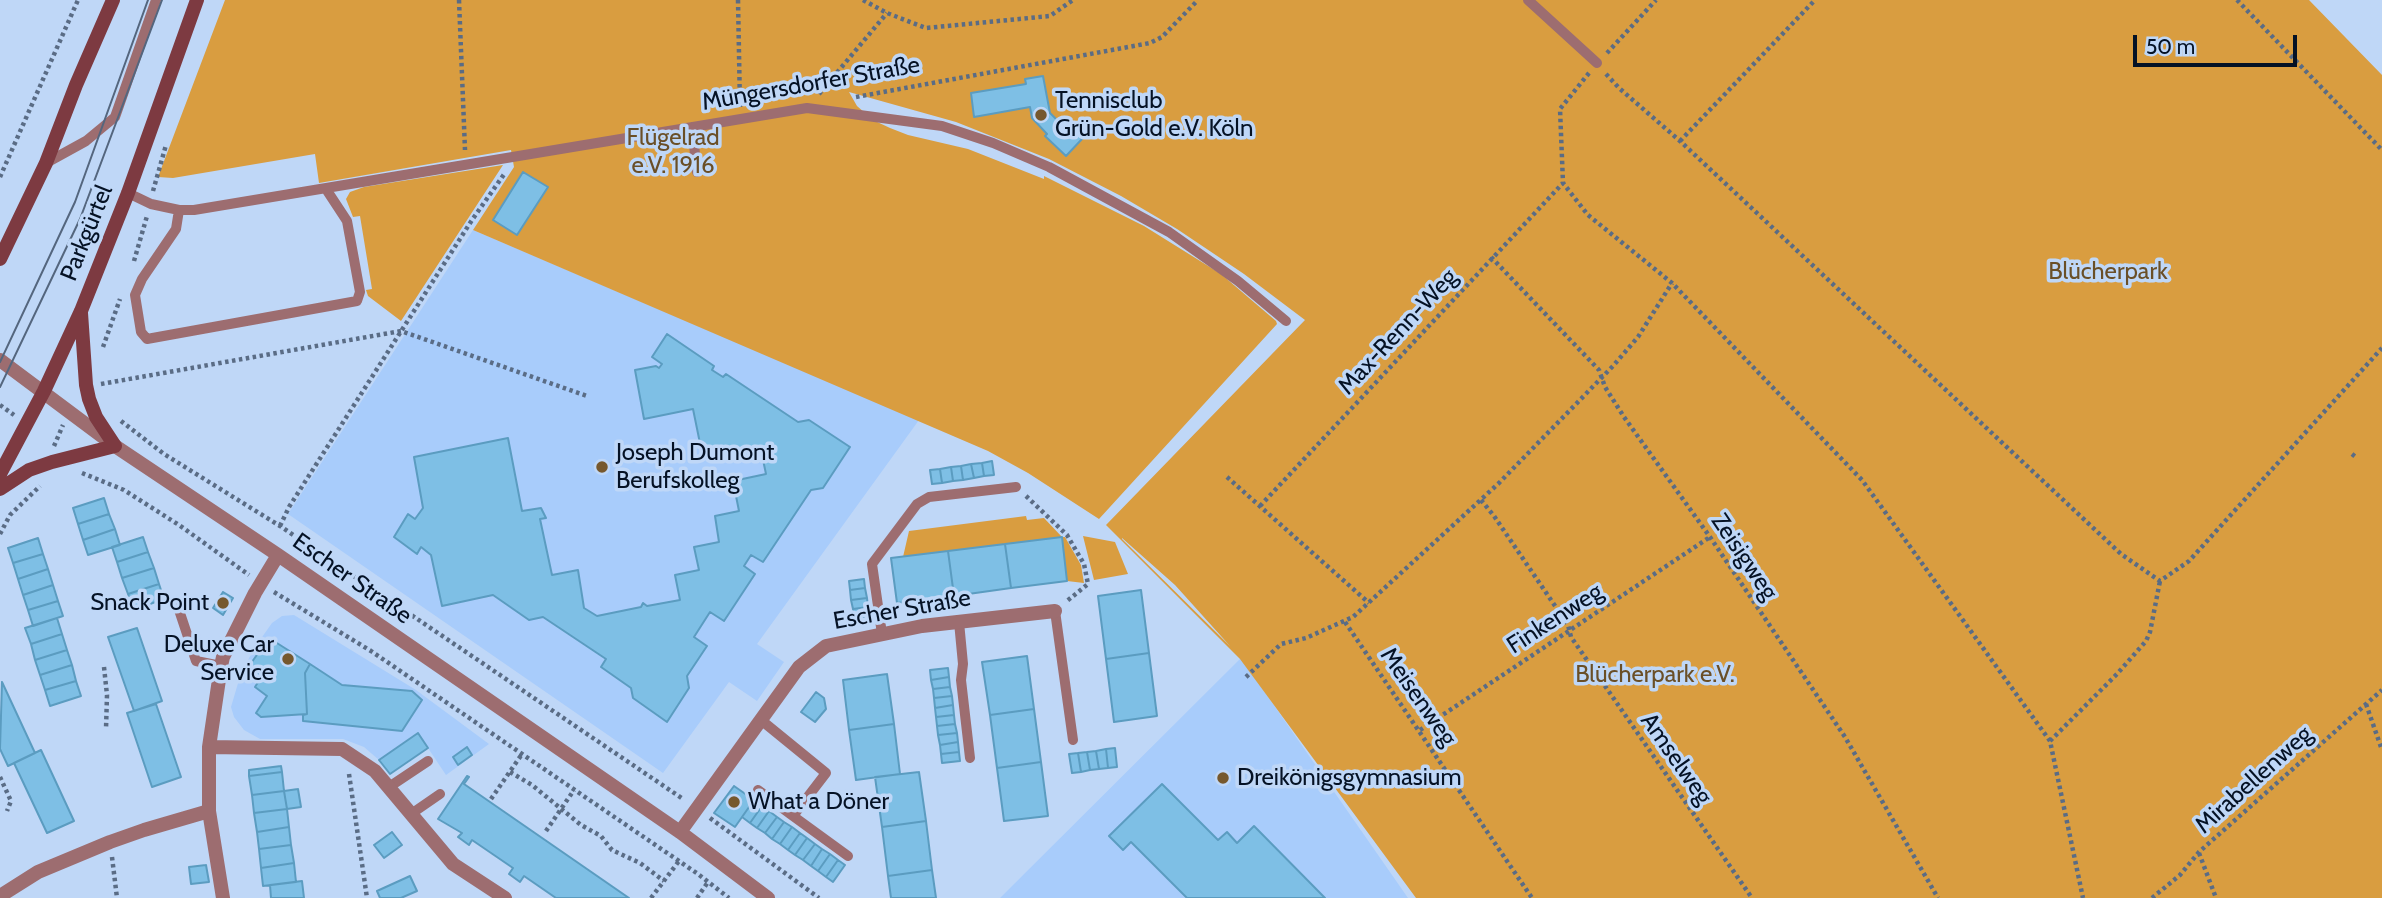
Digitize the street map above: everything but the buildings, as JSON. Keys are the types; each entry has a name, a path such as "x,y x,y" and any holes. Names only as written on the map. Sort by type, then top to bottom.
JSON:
{"main road":[{"path":"0,259 4,243 46,163 113,0"},
{"name":"Parkgürtel","path":"0,474 44,391 80,311 128,193 197,0"},
{"path":"0,489 29,470 57,460 115,446 96,417 89,399 80,311"}],"street":[{"name":"Escher Straße","path":"0,360 115,446 680,832 768,898"},
{"path":"223,898 209,811 209,747 221,666 223,657 261,583 278,555"},
{"name":"Escher Straße","path":"680,832 799,667 826,646 958,622 1055,611"},
{"path":"209,747 342,749 375,771 453,864 505,898"},
{"path":"9,894 38,872 110,842 209,811"}],"lane":[{"path":"46,163 86,141 115,117 156,0"},
{"path":"1528,0 1597,63"},
{"name":"Müngersdorfer Straße","path":"128,193 151,204 179,210 326,189 807,108 942,125 1049,167 1169,232 1238,281 1286,321"},
{"path":"692,127 697,172"},
{"path":"179,210 176,229 142,279 135,295 141,332 147,339 358,301 360,292 347,221 326,189"},
{"path":"882,634 872,564 917,505 929,498 1016,487"},
{"path":"178,607 196,661 221,666"},
{"path":"1055,611 1073,740"},
{"path":"958,622 963,664 961,680 970,758"},
{"path":"761,720 826,774 793,816"},
{"path":"389,788 428,761"},
{"path":"758,790 848,856"},
{"path":"411,814 440,794"}],"path":[{"path":"0,177 78,0"},
{"path":"459,0 466,165"},
{"path":"737,0 740,118"},
{"path":"863,0 926,29 1050,16 1073,0"},
{"name":"Müngersdorfer Straße","path":"849,99 1150,43 1162,37 1198,0"},
{"path":"1656,0 1597,63 1560,109 1563,183 1588,215 1672,283 1862,480 2050,741 2081,897"},
{"path":"1680,141 1815,0"},
{"path":"2237,0 2382,150"},
{"path":"807,108 887,13"},
{"path":"1619,88 1680,141 2121,554 2160,580"},
{"path":"280,526 289,507 401,331 508,168 508,158"},
{"name":"Max-Renn-Weg","path":"1260,506 1563,183"},
{"name":"Zeisigweg","path":"1491,257 1599,370 1605,387 1625,417 1845,737 1938,898"},
{"path":"1246,677 1281,644 1306,638 1345,622 1517,467 1602,379 1638,337 1672,283"},
{"path":"100,396 98,384 401,331 587,396"},
{"path":"2050,741 2117,674 2146,640 2160,580 2189,561 2382,348"},
{"path":"114,413 129,429 164,454 280,526 697,808 820,898"},
{"path":"74,475 84,472 124,490 179,525 261,583 371,651 729,898"},
{"path":"1227,477 1369,603"},
{"path":"0,534 10,515 40,486 47,483"},
{"path":"1016,487 1067,535 1084,564 1088,584 1055,611"},
{"name":"Amselweg","path":"1480,500 1561,614 1571,637 1752,898"},
{"name":"Finkenweg","path":"1420,730 1710,537"},
{"name":"Meisenweg","path":"1345,622 1532,898"},
{"path":"104,667 106,729"},
{"name":"Mirabellenweg","path":"2152,898 2180,875 2199,852 2382,690"},
{"path":"2366,705 2382,750"},
{"path":"491,799 522,754"},
{"path":"354,757 349,773 367,898"},
{"path":"510,772 533,785 561,810 601,836 612,850 640,863 664,881"},
{"path":"0,777 11,801 7,811"},
{"path":"546,831 574,790"},
{"path":"110,842 117,898"},
{"path":"2199,852 2216,898"},
{"path":"651,898 679,861"},
{"path":"697,898 708,882"}],"shaded area":[{"name":"Joseph Dumont Berufskolleg","path":"473,230 919,420 757,644 784,662 757,701 729,682 663,773 288,514"},
{"path":"294,615 416,690 489,744 446,775 418,733 379,760 364,747 343,739 260,739 244,730 234,717 231,707 241,673 272,623 282,616"},
{"name":"Dreikönigsgymnasium","path":"1241,658 1408,898 1000,898"}],"green space":[{"path":"225,0 2309,0 2382,75 2382,898 1416,898 1240,659 1106,525 1305,320 1244,274 1177,229 1121,196 1049,159 956,122 849,92 857,106 873,120 890,128 968,149 1044,179 1044,176 1144,226 1221,274 1276,321 1277,324 1099,519 1028,473 988,451 473,230 514,167 511,150 319,183 315,154 173,178 158,177","holes":["1122,538 1175,585 1230,646"]},
{"path":"503,165 401,321 368,296 366,290 372,289 360,216 353,217 346,199 350,192 364,187"},
{"path":"1026,516 1027,520 1044,518 1065,537 1081,565 1084,583 1067,581 1061,537 903,557 909,531"},
{"path":"1083,536 1115,542 1128,574 1094,580"}],"tram line":[{"path":"0,362 75,202 148,0"},
{"path":"0,387 80,219 162,0"}],"place":[{"name":"Tennisclub Grün-Gold e.V. Köln","path":"1041,115"},
{"name":"Joseph Dumont Berufskolleg","path":"602,467"},
{"name":"Snack Point","path":"223,603"},
{"name":"Deluxe Car Service","path":"288,659"},
{"name":"Dreikönigsgymnasium","path":"1223,778"},
{"name":"What a Döner","path":"734,802"}],"park label":[{"name":"Flügelrad e.V. 1916","path":"673,152"},
{"name":"Blücherpark","path":"2108,272"},
{"name":"Blücherpark e.V.","path":"1655,675"}]}
